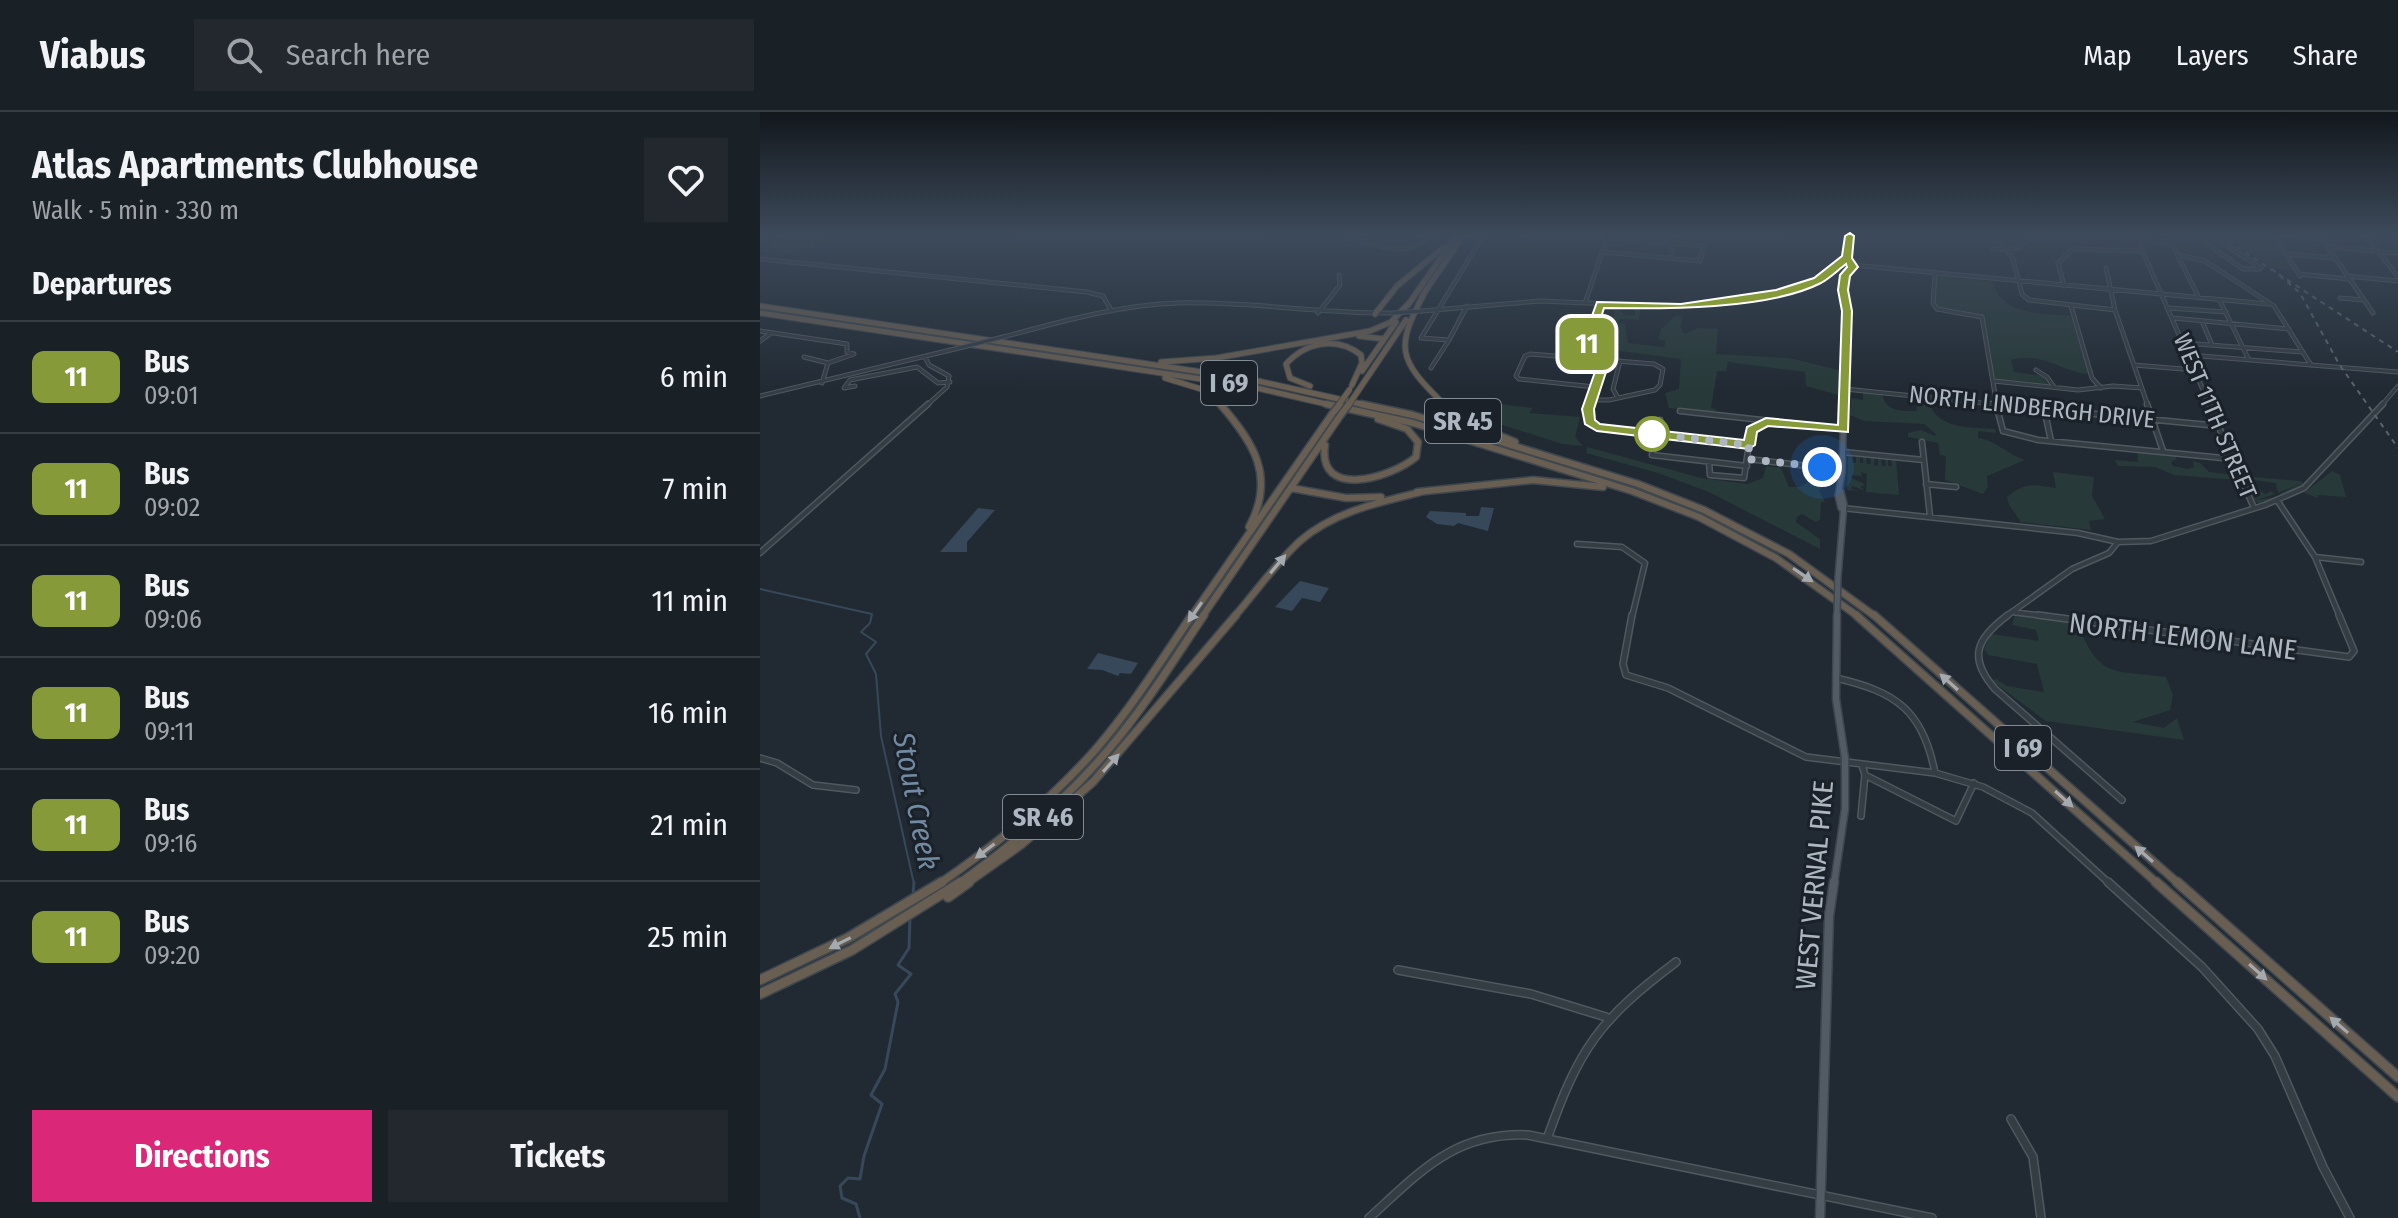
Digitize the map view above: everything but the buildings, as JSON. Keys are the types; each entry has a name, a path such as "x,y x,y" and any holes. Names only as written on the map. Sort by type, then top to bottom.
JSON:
{"highway":[{"path":"1375,314 1396,288"},
{"path":"1291,488 1287,479 1420,288"},
{"name":"SR 46","path":"760,994 831,961 912,916 1021,836 1099,761 1139,711 1339,418 1353,388 1387,348 1426,290"},
{"name":"SR 45","path":"1426,290 1405,331 1404,348 1412,365 1445,408 1480,429 1611,476"},
{"path":"1319,340 1382,327 1410,302"},
{"name":"I 69","path":"760,306 1266,382 1396,411 1611,476 1718,516 1776,546 1827,579 1877,618 2398,1077"},
{"name":"I 69","path":"760,313 1295,395 1431,428 1632,491 1685,511 1776,558 1857,616 2398,1097"},
{"path":"1076,353 1188,362 1356,335 1384,339"},
{"path":"1384,339 1387,348"},
{"path":"1353,388 1362,360 1357,351 1347,346 1314,346 1297,353 1286,364 1288,375 1299,383 1396,411"},
{"path":"1061,358 1187,384 1211,395 1223,407 1257,461 1263,487 1255,515 1220,576"},
{"path":"1295,395 1403,427 1417,440 1417,454 1405,468 1382,478 1365,480 1341,477 1327,468 1321,456 1339,418"},
{"name":"SR 45","path":"1291,488 1360,498 1524,478 1552,478 1598,485 1685,511"},
{"name":"SR 46","path":"760,980 849,938 926,893 1004,837 1083,763 1125,713 1287,479"},
{"path":"912,916 991,869 1051,821 1093,782 1299,542 1333,519 1355,509 1421,492"}],"main road":[{"name":"WEST VERNAL PIKE","path":"1820,1218 1829,909 1844,816 1845,758 1836,678 1848,288"}],"street":[{"path":"1041,288 1094,293 1106,299 1111,310"},
{"path":"1318,313 1338,288"},
{"path":"1449,340 1421,338 1451,288"},
{"path":"1585,303 1590,288"},
{"path":"760,396 1111,310 1191,302 1318,313 1375,314 1540,301 1668,307 1735,300 1799,288"},
{"path":"1934,288 1933,303 1937,309 1980,316 2003,431 2051,441 2233,459"},
{"path":"2020,288 2029,300 2115,310"},
{"path":"2071,288 2268,304"},
{"path":"2111,288 2115,310 2163,451"},
{"name":"WEST 11TH STREET","path":"2160,288 2254,508"},
{"path":"2194,288 2199,298"},
{"path":"2244,288 2278,310 2312,366"},
{"path":"2355,288 2373,313"},
{"path":"2340,298 2364,300"},
{"path":"2219,300 2249,360"},
{"path":"1600,304 1587,346 1601,369 1587,418 1597,427 1749,445"},
{"path":"1431,368 1467,306"},
{"path":"2071,306 2092,377 2101,388"},
{"path":"2169,308 2226,312"},
{"path":"2173,318 2290,330"},
{"path":"2202,321 2212,345"},
{"path":"760,331 847,344 847,352 854,354 828,363 804,357"},
{"path":"760,341 772,332"},
{"path":"2184,343 2303,352"},
{"path":"1591,400 1655,390 1660,385 1663,372 1658,365 1527,355 1516,376 1519,379 1595,387"},
{"path":"2189,355 2398,372"},
{"path":"925,357 929,365 949,376 950,382"},
{"path":"1618,398 1613,389 1621,361"},
{"path":"822,383 828,363"},
{"path":"2134,365 2195,370"},
{"path":"855,386 844,388 850,380 862,376 917,367 938,383 950,382"},
{"path":"2036,370 2047,377 2054,387"},
{"path":"1994,381 2054,387 2142,388"},
{"path":"760,553 950,382"},
{"path":"1841,508 2083,534 2118,542 2155,541 2304,488 2398,386"},
{"name":"NORTH LINDBERGH DRIVE","path":"1845,389 2219,426"},
{"path":"2044,408 2051,441"},
{"path":"1680,411 1763,423 1844,429"},
{"path":"1660,420 1652,455 1747,466"},
{"path":"1709,462 1710,475 1745,476 1751,430 1763,423"},
{"path":"1922,442 1930,516"},
{"path":"1843,452 1924,460"},
{"path":"1748,459 1842,470"},
{"path":"1926,484 1956,487"},
{"path":"2277,500 2315,557 2361,562"},
{"path":"2118,542 2109,553 2072,569 1986,632 1979,643 1978,659 1987,680 2122,800"},
{"path":"1577,544 1622,547 1645,563 1640,574 1623,664 1626,675 1668,688 1800,755 1935,773 1974,783 2005,796 2052,828 2196,960 2258,1029 2289,1082 2323,1167 2350,1218"},
{"name":"NORTH LEMON LANE","path":"2012,612 2349,657 2354,654 2315,557"},
{"path":"1836,678 1881,690 1909,710 1926,733 1935,773"},
{"path":"760,758 777,763 813,785 856,790"},
{"path":"1861,816 1865,775 1862,765"},
{"path":"1865,775 1956,821 1974,783"},
{"path":"1547,1139 1572,1070 1606,1017 1676,962"},
{"path":"1398,970 1531,994 1606,1017"},
{"path":"2011,1119 2033,1157 2041,1218"},
{"path":"1369,1218 1437,1158 1460,1143 1479,1136 1505,1133 1932,1218"}],"shaded area":[{"path":"1935,288 1996,288 2005,301 2024,311 2071,316 2089,374 2042,360 2022,358 2011,360 2014,372 2043,376 2048,385 1995,380 1984,318 1934,305"},
{"path":"1612,308 1625,315 1635,315 1635,309 1640,309 1639,320 1621,319 1618,322 1625,324 1628,343 1664,347 1666,341 1658,339 1661,329 1675,316 1683,317 1680,326 1684,334 1698,328 1718,329 1716,354 1789,358 1839,370 1838,395 1806,386 1805,372 1728,362 1726,371 1717,371 1711,408 1716,409 1715,413 1669,408 1665,393 1679,389 1681,359 1613,350 1595,344 1599,327 1610,322 1615,313"},
{"path":"1863,392 1882,394 1890,407 1900,410 1917,411 1915,398 1928,399 1932,409 1946,422 1995,429 1996,433 1978,431 1978,438 2025,460 1987,476 1988,487 1983,494 1945,480 1946,456 1940,455 1938,443 1908,437 1908,433 1921,430 1935,436 1924,424 1864,421 1850,415 1851,398 1863,400"},
{"path":"1453,398 1533,408 1529,413 1580,417 1575,437 1583,446 1562,444 1462,412 1453,407"},
{"path":"1587,447 1701,478 1747,484 1763,478 1766,466 1781,468 1789,487 1800,487 1818,476 1831,480 1819,490 1825,502 1821,502 1820,520 1816,522 1802,514 1796,522 1820,539 1820,549 1709,492 1658,473 1586,453"},
{"path":"2137,451 2174,455 2177,459 2171,462 2173,466 2188,469 2194,467 2193,461 2209,472 2235,475 2238,480 2174,475 2155,467 2118,466 2115,460 2138,462"},
{"path":"1848,455 1853,455 1852,462 1856,463 1856,456 1860,456 1860,463 1863,463 1863,456 1866,457 1867,464 1871,464 1870,457 1875,458 1874,465 1878,466 1878,458 1882,466 1886,466 1885,459 1888,459 1888,466 1892,466 1891,460 1896,460 1899,495 1866,492 1867,474 1861,472 1863,480 1861,476 1852,475 1851,478 1863,483 1864,486 1860,486 1864,490 1852,486 1851,489 1860,491 1847,490"},
{"path":"2332,471 2340,475 2346,497 2317,495 2318,498 2304,493"},
{"path":"2053,472 2094,477 2092,496 2105,519 2089,521 2091,530 2021,522 2007,497 2026,486 2056,488"},
{"path":"2243,476 2301,481 2304,485 2283,495 2280,494 2302,483 2278,493 2276,483 2253,480 2258,490 2275,494 2256,500 2278,497 2259,504 2253,499"},
{"path":"2015,613 2078,624 2101,663 2120,672 2166,677 2173,695 2170,710 2133,722 2164,728 2177,718 2184,740 2046,721 1996,684 1993,680 1996,679 2007,686 2044,692 2037,664 1988,655 1984,649 1991,634 2039,641 2036,630 2012,625"}],"water":[{"path":"1481,507 1494,508 1488,531 1458,523 1454,526 1437,524 1426,517 1430,511 1479,516"},
{"path":"978,508 995,510 967,542 967,552 940,552"},
{"path":"1300,581 1329,588 1320,602 1302,598 1292,611 1275,607"},
{"path":"1098,653 1138,663 1131,674 1120,673 1118,676 1087,669"}],"waterway":[{"name":"Stout Creek","path":"760,589 872,614 870,623 861,632 876,642 866,654 876,674 881,736 914,883"},
{"name":"Stout Creek","path":"913,895 914,883"},
{"name":"Stout Creek","path":"860,1218 856,1204 842,1198 840,1186 848,1178 860,1179 864,1156 882,1104 871,1095 885,1069 898,1002 895,994 911,974 898,965 909,948 910,917"}],"railway":[{"path":"2294,288 2300,293 2339,364 2398,448"},
{"path":"2299,288 2398,352"}],"bus line":[{"name":"11","path":"1799,288 1681,307 1600,304 1587,350 1600,363 1601,369 1587,418 1597,427 1749,445 1751,430 1766,422 1844,429 1847,311 1844,288"}],"route":[{"path":"1652,434 1749,445 1748,459 1822,467"}]}
